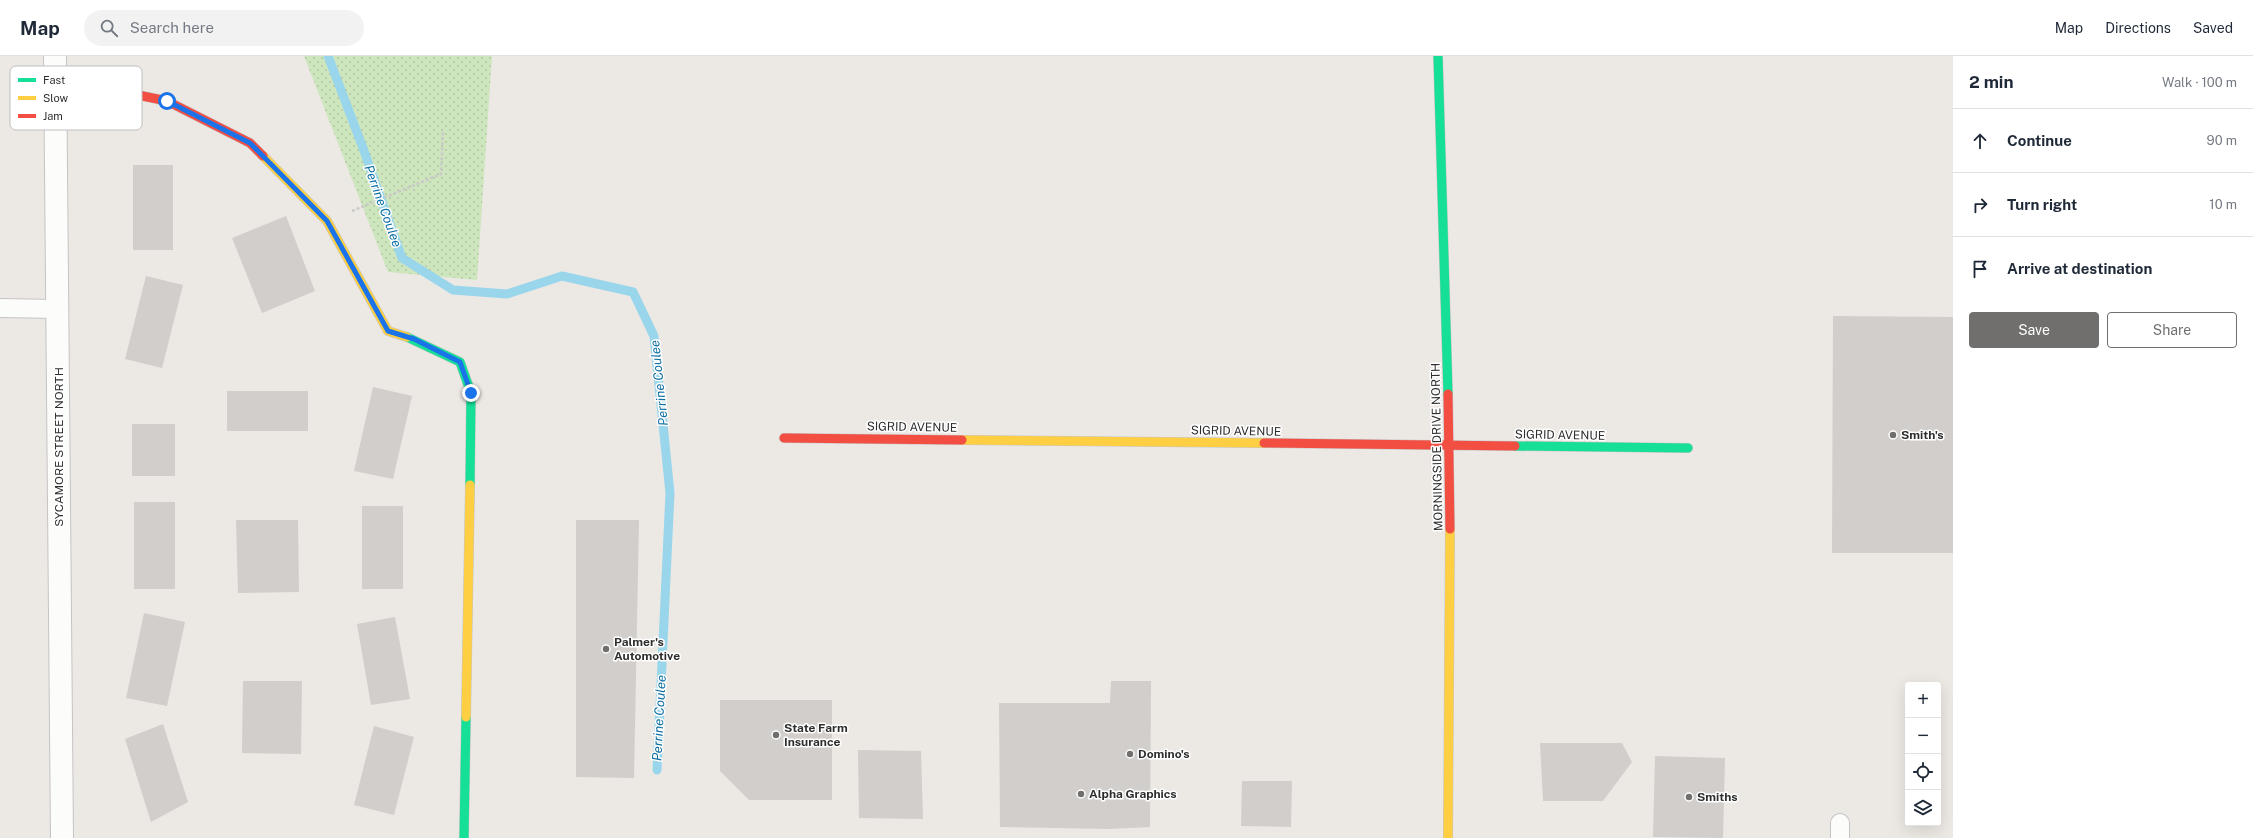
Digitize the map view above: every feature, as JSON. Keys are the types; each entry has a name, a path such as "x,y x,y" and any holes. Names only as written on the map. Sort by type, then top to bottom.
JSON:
{"street":[{"name":"MORNINGSIDE DRIVE NORTH","path":"1438,56 1450,445 1448,838"},
{"path":"142,96 167,101 250,143 327,221 388,331 414,339 460,362 471,393 464,838"},
{"name":"SYCAMORE STREET NORTH","path":"56,130 62,838"},
{"name":"SIGRID AVENUE","path":"784,438 1688,448"}],"lane":[{"path":"0,308 58,309"}],"path":[{"path":"327,221 441,174 443,130"}],"green space":[{"path":"304,56 492,56 477,280 388,272"}],"building":[{"path":"133,165 173,165 173,250 133,250"},
{"path":"286,216 315,291 262,313 232,238"},
{"path":"146,276 183,285 162,368 125,359"},
{"name":"Smith's","path":"1833,316 1953,317 1953,553 1832,553"},
{"path":"373,387 412,396 393,479 354,471"},
{"path":"227,391 308,391 308,431 227,431"},
{"path":"132,424 175,424 175,476 132,476"},
{"path":"134,502 175,502 175,589 134,589"},
{"path":"362,506 403,506 403,589 362,589"},
{"path":"236,520 298,520 299,592 238,593"},
{"name":"Palmer's Automotive","path":"576,520 639,520 634,778 576,777"},
{"path":"144,613 185,622 167,706 126,698"},
{"path":"395,617 410,699 371,705 357,624"},
{"path":"243,681 302,681 301,754 242,753"},
{"path":"1111,681 1151,681 1150,827 1108,829 1000,827 999,703 1110,703"},
{"name":"State Farm Insurance","path":"720,700 832,700 832,800 749,800 720,771"},
{"path":"163,724 188,802 151,822 125,739"},
{"path":"374,726 414,737 394,815 354,805"},
{"path":"1540,743 1622,743 1632,762 1603,801 1543,801"},
{"path":"858,750 921,751 923,819 859,818"},
{"name":"Smiths","path":"1655,756 1725,758 1723,838 1653,837"},
{"path":"1242,781 1292,781 1291,827 1241,826"}],"waterway":[{"name":"Perrine Coulee","path":"328,56 363,148 402,258 453,290 507,294 562,276 633,292 654,336 670,493 657,770"}],"traffic: fast":[{"path":"1438,56 1448,394"},
{"path":"407,337 460,362 471,393 470,485"},
{"path":"1515,446 1688,448"},
{"path":"464,838 466,717"}],"traffic: slow":[{"path":"263,156 327,221 388,331 407,337"},
{"path":"962,440 1264,443"},
{"path":"466,717 470,485"},
{"path":"1448,838 1450,529"}],"traffic: jam":[{"path":"142,96 167,101 250,143 263,156"},
{"path":"1448,394 1450,529"},
{"path":"784,438 962,440"},
{"path":"1264,443 1515,446"}],"place":[{"name":"Smith's","path":"1893,435"},
{"name":"Palmer's Automotive","path":"606,649"},
{"name":"State Farm Insurance","path":"776,735"},
{"name":"Domino's","path":"1130,754"},
{"name":"Alpha Graphics","path":"1081,794"},
{"name":"Smiths","path":"1689,797"}],"route":[{"path":"167,101 250,143 327,221 388,331 414,339 460,362 471,393"}]}
